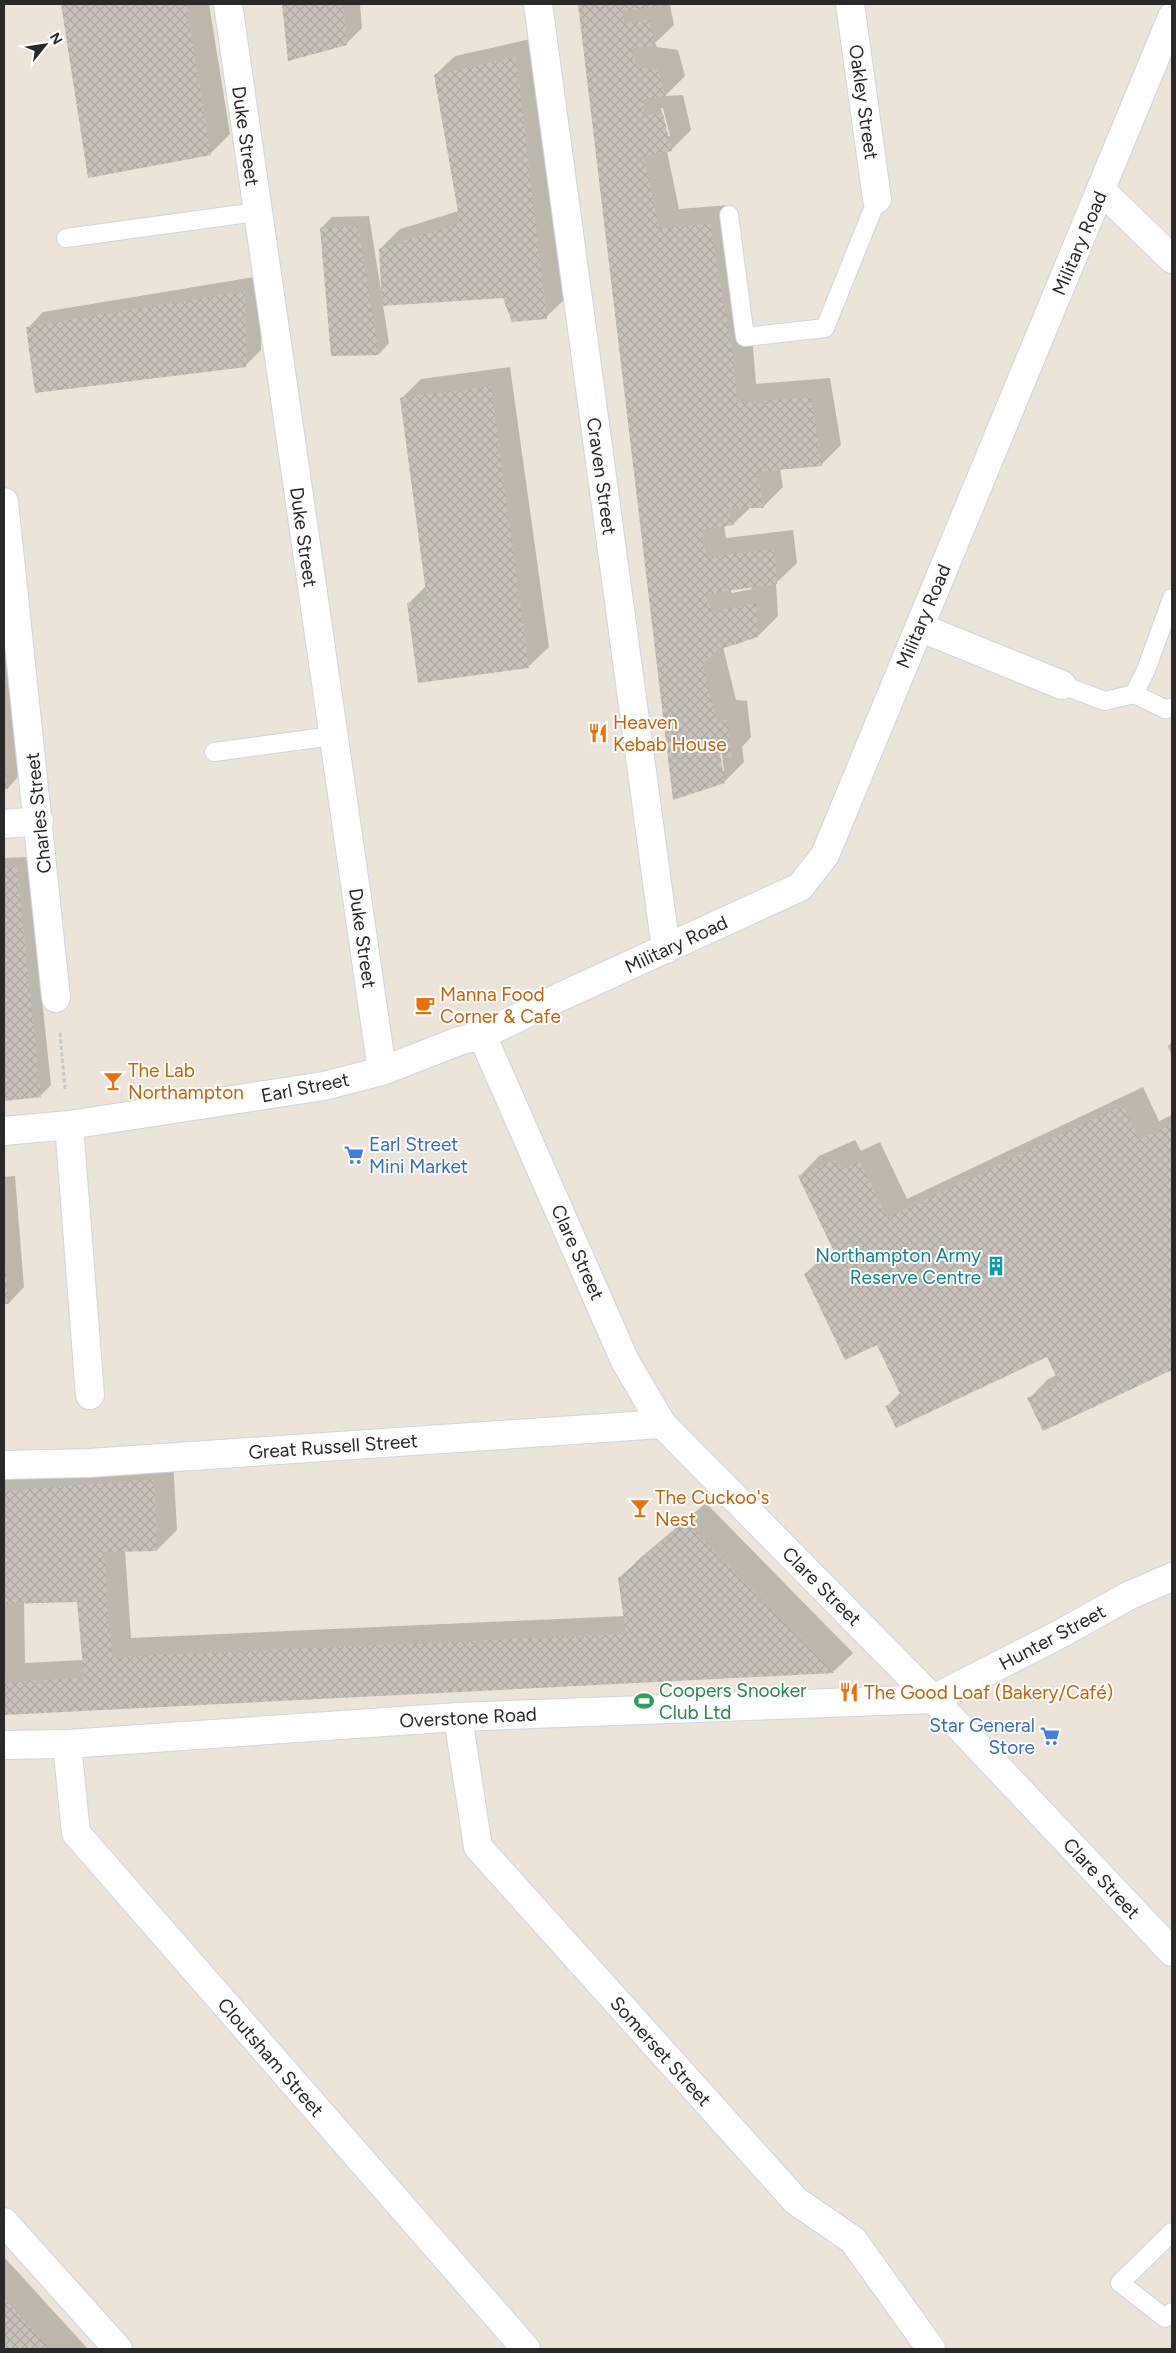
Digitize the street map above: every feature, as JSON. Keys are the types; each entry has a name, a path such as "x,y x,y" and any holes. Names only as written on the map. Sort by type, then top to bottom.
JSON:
{"street":[{"name":"Duke Street","path":"228,4 382,1071"},
{"name":"Craven Street","path":"538,4 666,949"},
{"name":"Oakley Street","path":"850,4 877,200"},
{"name":"Military Road","path":"482,1035 560,997 800,887 825,855 1172,16"},
{"path":"1101,190 1172,259"},
{"name":"Charles Street","path":"5,516 39,821 56,998"},
{"path":"919,627 1062,684"},
{"path":"4,824 39,821"},
{"name":"Earl Street","path":"4,1132 69,1125 324,1086 382,1071 459,1041 482,1035"},
{"name":"Clare Street","path":"482,1035 625,1360 662,1424 933,1699 1172,1952"},
{"path":"69,1125 90,1395"},
{"name":"Great Russell Street","path":"4,1465 90,1462 662,1424"},
{"name":"Hunter Street","path":"933,1699 1062,1633 1128,1596 1172,1577"},
{"name":"Overstone Road","path":"4,1745 68,1744 458,1717 933,1699"},
{"name":"Somerset Street","path":"458,1717 478,1848 796,2201 853,2240 931,2349"},
{"name":"Cloutsham Street","path":"68,1744 76,1833 526,2349"},
{"path":"4,2222 118,2349"}],"lane":[{"path":"729,215 745,337 825,328 877,200"},
{"path":"66,238 257,212"},
{"path":"1134,694 1146,670 1172,598"},
{"path":"1062,684 1105,701 1134,694 1165,709 1172,708"},
{"path":"214,752 333,736"},
{"path":"1172,2232 1120,2283 1165,2318 1172,2312"}],"path":[{"path":"56,998 69,1125"}],"building":[{"path":"61,4 186,4 211,155 88,178"},
{"path":"282,4 343,4 347,45 288,61"},
{"path":"578,4 682,4 623,11 624,24 649,20 655,46 631,48 637,66 658,70 666,97 642,100 645,115 663,114 672,151 644,156 659,228 710,224 733,355 737,403 811,397 822,466 757,472 764,508 728,508 734,525 701,530 707,557 774,549 777,584 706,594 712,612 756,603 758,637 718,650 703,664 716,719 727,720 732,758 720,754 725,783 673,800"},
{"path":"516,57 547,319 512,322 503,298 382,306 379,249 460,223 434,75"},
{"path":"358,226 379,355 331,356 320,228"},
{"path":"245,291 246,367 35,393 26,327"},
{"path":"491,386 529,668 418,683 407,603 427,600 400,398"},
{"path":"4,764 8,789 4,790"},
{"path":"17,867 41,1097 4,1101 4,868"},
{"name":"Northampton Army Reserve Centre","path":"1123,1105 1139,1140 1172,1124 1172,1370 1043,1431 1027,1398 1059,1383 1047,1357 896,1428 885,1406 902,1398 877,1345 845,1360 804,1274 837,1258 798,1176 835,1159 841,1170 860,1161 887,1218"},
{"path":"4,1255 9,1304 4,1304"},
{"path":"154,1479 157,1551 104,1552 112,1657 626,1634 618,1578 686,1522 834,1673 4,1715 4,1669 6,1682 84,1678 77,1602 4,1604 4,1491"},
{"path":"4,2298 50,2349 4,2349"}],"place":[{"name":"Heaven Kebab House","path":"598,733"},
{"name":"Manna Food Corner & Cafe","path":"425,1005"},
{"name":"The Lab Northampton","path":"113,1081"},
{"name":"Earl Street Mini Market","path":"354,1155"},
{"name":"Northampton Army Reserve Centre","path":"996,1266"},
{"name":"The Cuckoo's Nest","path":"640,1508"},
{"name":"The Good Loaf (Bakery/Café)","path":"849,1692"},
{"name":"Coopers Snooker Club Ltd","path":"644,1701"},
{"name":"Star General Store","path":"1050,1736"}]}
